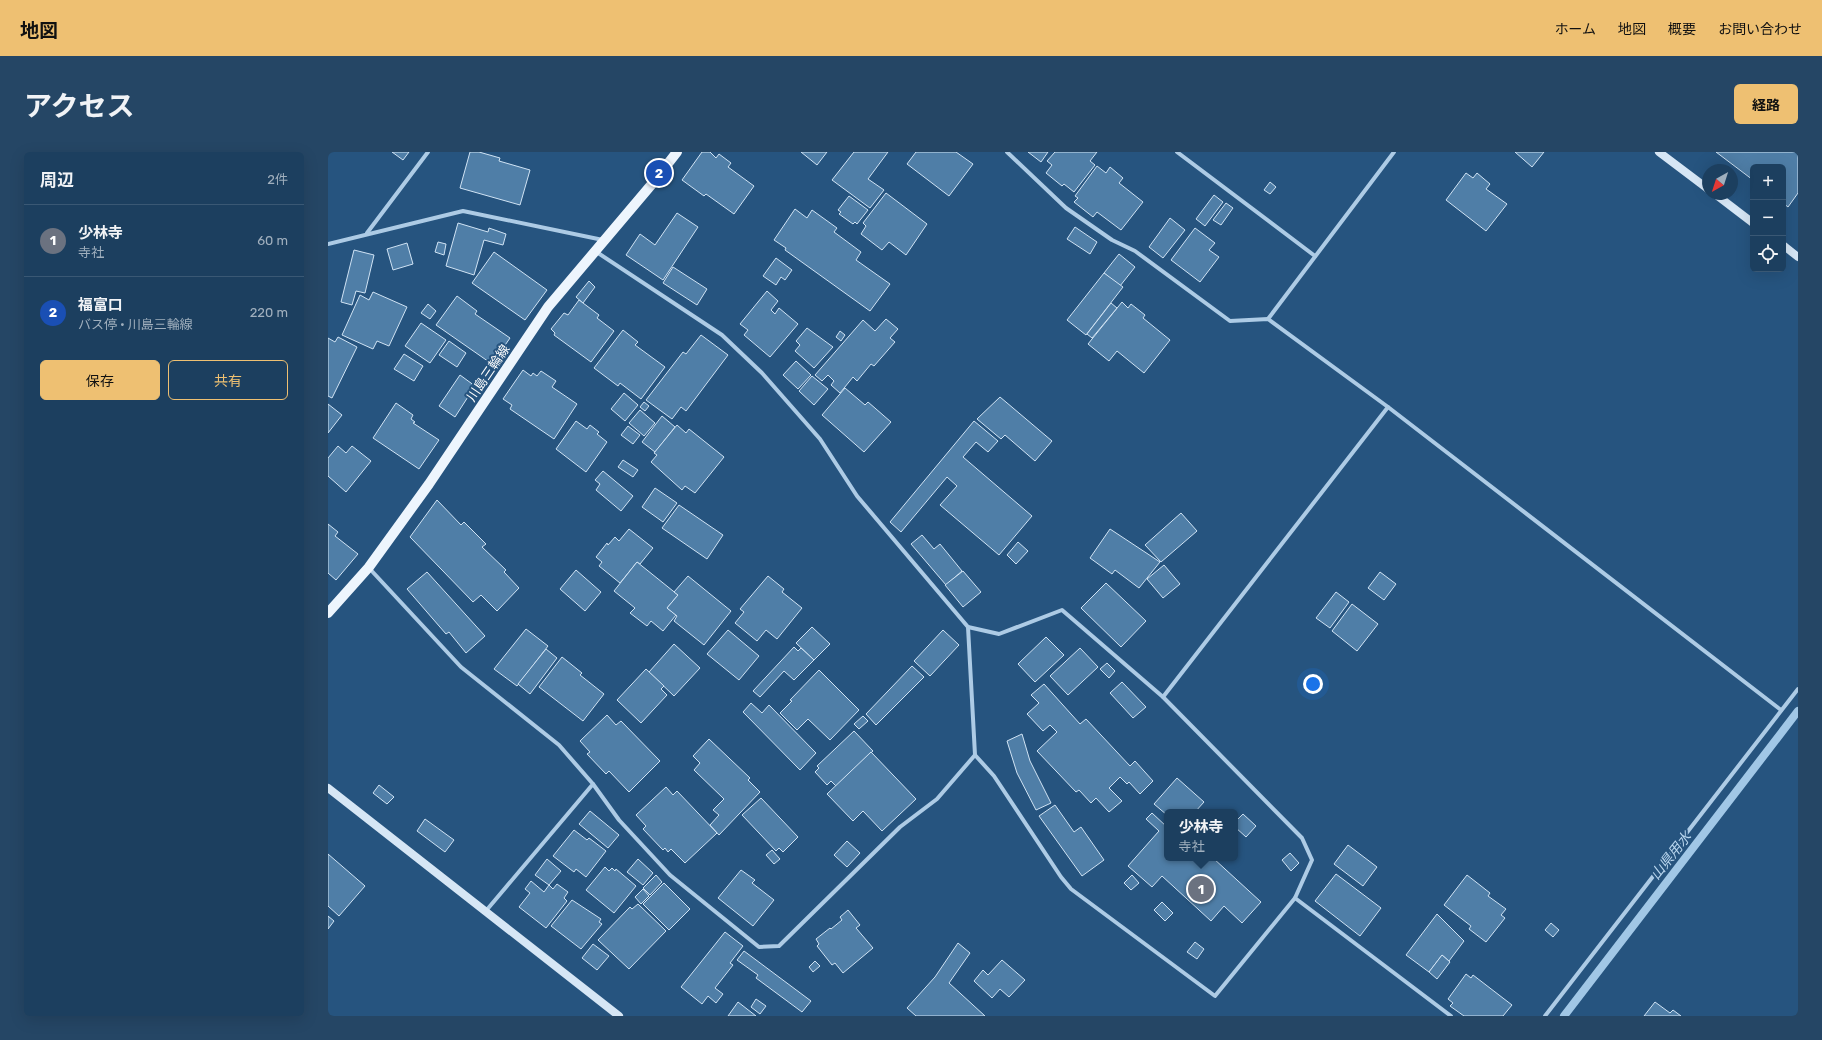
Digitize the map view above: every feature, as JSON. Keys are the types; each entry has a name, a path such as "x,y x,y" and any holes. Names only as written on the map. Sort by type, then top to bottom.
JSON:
{"main road":[{"name":"川島三輪線","path":"328,613 369,567 429,484 548,307 677,152"}],"street":[{"path":"366,234 428,152"},
{"path":"1006,152 1066,208 1112,240 1135,251 1230,321 1268,319 1388,407 1781,710"},
{"path":"1177,152 1315,256"},
{"path":"1268,319 1394,152"},
{"path":"1659,152 1702,184"},
{"path":"1723,200 1750,221"},
{"path":"328,244 463,211 604,240"},
{"path":"1786,247 1798,257"},
{"path":"595,251 722,335 762,373 820,439 857,496 968,627 999,634 1062,610 1163,697 1302,838 1312,860 1296,898 1215,996 1071,889 1060,877 994,776 975,755 968,627"},
{"path":"1163,697 1388,407"},
{"path":"369,567 460,667 559,745 593,784 619,820 670,874 759,947 779,946 900,827 937,799 975,755"},
{"path":"1545,1016 1798,689"},
{"path":"485,912 593,784"},
{"path":"328,788 619,1016"},
{"path":"1296,898 1450,1016"}],"building":[{"path":"392,152 409,152 403,160"},
{"path":"470,152 479,152 500,158 499,161 530,170 520,205 460,188"},
{"path":"702,152 710,152 716,158 719,154 731,163 728,167 754,186 734,214 706,194 704,196 682,180"},
{"path":"801,152 827,152 817,165"},
{"path":"854,152 888,152 868,179 884,190 870,208 832,180"},
{"path":"916,152 956,152 973,164 949,196 907,164"},
{"path":"1028,152 1048,152 1041,162"},
{"path":"1055,152 1097,152 1090,161 1095,165 1074,192 1064,184 1062,186 1046,173 1052,165 1047,161"},
{"path":"1515,152 1544,152 1532,167"},
{"path":"1716,152 1798,152 1798,193 1788,207 1786,205 1786,164 1750,164 1750,178 1738,169 1738,164 1732,164"},
{"path":"1097,166 1106,173 1110,167 1123,178 1119,183 1143,202 1121,230 1097,212 1093,217 1074,202 1078,198 1075,196"},
{"path":"1466,173 1473,178 1477,173 1490,184 1486,189 1507,204 1486,231 1446,200"},
{"path":"1270,182 1276,187 1270,194 1264,190"},
{"path":"886,193 927,224 906,255 889,242 882,250 861,234 866,226 863,223"},
{"path":"1214,195 1223,202 1205,226 1196,219"},
{"path":"849,196 868,210 857,224 855,222 853,224 839,214 841,212 838,210"},
{"path":"1226,203 1233,208 1221,225 1213,220"},
{"path":"795,209 807,218 812,210 837,228 834,232 861,252 856,260 890,284 870,311 785,250 786,248 774,240"},
{"path":"677,213 698,227 663,280 626,255 640,234 655,245"},
{"path":"1170,218 1185,230 1163,258 1149,247"},
{"path":"458,223 488,232 489,228 506,234 503,245 484,240 474,275 446,266"},
{"path":"1075,227 1097,242 1090,254 1067,239"},
{"path":"1195,228 1215,243 1209,250 1219,257 1200,282 1171,260"},
{"path":"438,242 446,244 444,255 435,252"},
{"path":"407,243 413,264 393,270 387,249"},
{"path":"354,250 374,255 365,293 356,291 352,305 341,302"},
{"path":"494,252 547,290 525,320 472,283"},
{"path":"1119,254 1135,267 1120,286 1104,273"},
{"path":"776,258 792,270 785,280 781,277 776,285 763,276"},
{"path":"673,267 707,289 697,305 663,283"},
{"path":"1104,273 1123,287 1086,335 1067,320"},
{"path":"589,281 595,287 583,303 576,297"},
{"path":"767,291 778,301 771,310 775,314 779,308 798,324 770,357 744,335 748,330 740,324"},
{"path":"373,292 407,307 389,346 377,341 373,349 342,335 360,295 369,300"},
{"path":"457,296 477,311 475,314 510,338 492,364 436,325"},
{"path":"579,300 599,315 597,318 614,331 591,362 554,335 555,333 551,329 564,313 568,315"},
{"path":"1122,302 1128,308 1131,304 1145,315 1143,318 1170,340 1144,373 1117,351 1109,361 1088,344"},
{"path":"1111,303 1117,308 1092,338 1087,334"},
{"path":"428,304 436,311 430,319 421,313"},
{"path":"886,319 898,329 890,338 895,342 874,366 871,364 857,381 853,377 840,393 831,385 834,381 828,375 822,381 815,375 863,320 875,331"},
{"path":"421,323 446,340 430,363 405,346"},
{"path":"807,328 833,347 814,368 795,351 800,345 796,341"},
{"path":"623,330 638,342 635,345 665,367 641,399 620,383 618,386 594,368"},
{"path":"840,331 845,335 841,341 836,337"},
{"path":"701,335 728,355 686,411 681,407 672,419 646,400 683,352 686,354"},
{"path":"338,337 357,347 332,398 328,396 328,338 335,342"},
{"path":"449,341 466,353 457,367 439,355"},
{"path":"404,354 423,366 414,381 394,369"},
{"path":"796,361 811,375 798,389 783,375"},
{"path":"523,370 531,376 533,373 537,376 541,371 556,381 552,387 577,404 554,439 510,409 512,405 503,399"},
{"path":"460,375 475,386 455,417 439,406"},
{"path":"812,376 828,389 814,405 799,391"},
{"path":"845,388 865,405 868,402 891,422 864,452 822,415"},
{"path":"624,393 638,405 625,421 611,409"},
{"path":"1000,397 1052,441 1035,461 1005,435 1001,439 977,419"},
{"path":"644,402 649,406 645,411 640,407"},
{"path":"396,403 413,415 411,419 415,422 413,423 439,440 419,469 373,438"},
{"path":"328,404 342,415 328,433"},
{"path":"640,410 655,423 644,436 629,423"},
{"path":"662,416 675,427 655,452 642,442"},
{"path":"576,421 587,429 590,425 599,432 597,434 607,442 586,472 556,449"},
{"path":"974,421 998,441 988,452 976,442 963,457 1032,516 999,555 940,505 957,486 947,477 901,532 890,522"},
{"path":"677,425 686,433 689,429 724,457 695,493 685,486 682,490 651,462 657,455 654,453"},
{"path":"628,426 640,435 633,444 621,435"},
{"path":"338,446 346,453 352,446 371,461 346,492 328,476 328,458"},
{"path":"623,460 638,470 633,477 618,467"},
{"path":"603,471 633,496 621,511 596,490 600,484 595,480"},
{"path":"655,488 677,503 663,522 642,507"},
{"path":"437,500 461,525 464,522 486,544 482,547 506,570 504,572 519,588 497,611 481,595 473,602 410,537"},
{"path":"679,505 723,535 707,559 662,528"},
{"path":"1181,513 1197,531 1161,562 1145,545"},
{"path":"328,524 338,532 335,536 358,554 336,580 328,573"},
{"path":"629,529 653,548 640,564 637,562 620,583 599,566 602,562 596,557 607,543 608,545 615,537 619,541"},
{"path":"1110,529 1160,562 1139,588 1115,570 1112,574 1090,558"},
{"path":"922,535 934,549 940,544 962,571 946,585 911,544"},
{"path":"1018,542 1028,551 1016,564 1007,555"},
{"path":"637,562 678,595 667,608 676,615 663,631 651,621 647,626 630,613 635,608 614,591"},
{"path":"1164,565 1180,584 1163,598 1147,579"},
{"path":"576,570 601,592 585,611 560,589"},
{"path":"963,571 981,592 963,607 945,585"},
{"path":"427,572 485,636 466,653 449,632 446,634 407,589"},
{"path":"1380,572 1396,584 1384,600 1368,588"},
{"path":"688,576 731,611 704,645 674,621 677,616 667,608 678,595 674,592"},
{"path":"768,576 784,589 782,592 802,608 777,639 766,630 757,641 735,623 744,612 740,609"},
{"path":"1106,583 1146,621 1121,647 1081,608"},
{"path":"1336,592 1349,602 1330,628 1316,618"},
{"path":"1352,604 1378,624 1357,651 1332,631"},
{"path":"812,627 830,644 814,660 796,643"},
{"path":"526,629 548,646 517,686 494,669"},
{"path":"728,630 759,656 739,680 707,654"},
{"path":"943,630 959,645 930,676 914,661"},
{"path":"1046,637 1064,655 1035,682 1018,664"},
{"path":"674,644 700,668 674,696 649,672"},
{"path":"794,647 798,651 801,648 814,660 794,680 784,671 760,697 753,691"},
{"path":"1080,648 1098,667 1068,695 1050,676"},
{"path":"546,649 557,658 530,694 518,684"},
{"path":"562,657 582,673 580,675 604,694 583,721 539,687"},
{"path":"1107,663 1115,671 1109,678 1100,669"},
{"path":"912,666 924,677 876,725 866,714"},
{"path":"646,669 664,686 661,689 667,695 641,723 617,700"},
{"path":"819,670 859,710 830,740 808,719 797,730 780,713 792,701 790,700"},
{"path":"1122,682 1146,707 1133,718 1110,693"},
{"path":"1044,684 1080,724 1086,719 1130,766 1135,761 1153,781 1140,794 1129,782 1127,784 1120,777 1109,788 1122,801 1109,812 1096,798 1091,803 1079,790 1076,792 1037,751 1057,732 1050,725 1043,731 1027,714 1039,703 1031,695"},
{"path":"751,703 762,713 769,705 816,753 800,770 743,712"},
{"path":"607,715 616,725 621,721 660,761 629,792 609,771 606,774 587,754 590,752 580,741"},
{"path":"863,716 868,721 859,729 854,724"},
{"path":"854,731 873,751 836,786 831,781 827,785 815,772 819,768 817,766"},
{"path":"1022,734 1030,761 1051,803 1036,810 1017,773 1007,741"},
{"path":"709,739 750,778 748,780 760,792 719,835 710,825 719,815 713,810 724,799 694,770 700,763 693,756"},
{"path":"871,752 916,799 882,831 863,811 853,821 827,794"},
{"path":"1177,778 1204,802 1198,809 1164,809 1164,812 1154,804"},
{"path":"379,785 394,797 387,804 373,793"},
{"path":"666,787 673,795 677,791 717,833 685,863 671,849 668,852 665,848 663,850 643,829 646,826 636,815"},
{"path":"761,798 798,837 783,852 779,848 776,851 742,815"},
{"path":"1055,805 1074,832 1081,827 1104,860 1082,876 1039,816"},
{"path":"590,811 619,835 608,848 579,824"},
{"path":"1152,813 1164,824 1164,861 1216,861 1261,902 1242,923 1224,906 1211,921 1162,876 1152,887 1128,866 1159,831 1146,819"},
{"path":"1243,814 1256,826 1246,837 1238,830 1238,819"},
{"path":"425,819 454,840 445,852 417,831"},
{"path":"574,830 587,840 589,838 606,851 586,877 576,869 574,872 553,856"},
{"path":"847,841 860,853 847,867 834,855"},
{"path":"1348,845 1377,867 1363,886 1334,864"},
{"path":"772,850 780,859 774,864 766,855"},
{"path":"1290,853 1299,863 1291,871 1282,860"},
{"path":"328,854 365,886 339,916 328,906"},
{"path":"547,859 561,871 549,885 535,875"},
{"path":"638,859 653,873 643,885 627,872"},
{"path":"605,867 609,871 612,868 615,871 616,869 636,886 614,913 586,890"},
{"path":"741,870 755,880 752,883 774,900 753,926 718,898"},
{"path":"1336,874 1381,908 1360,936 1315,901"},
{"path":"656,875 662,882 650,895 643,888"},
{"path":"1132,875 1139,883 1131,890 1124,883"},
{"path":"1467,875 1490,893 1488,896 1506,909 1501,915 1505,918 1486,942 1469,929 1471,926 1444,905"},
{"path":"531,881 544,892 549,885 553,889 557,884 568,892 564,898 567,901 546,928 519,907 530,893 525,889"},
{"path":"664,883 690,909 669,930 643,904"},
{"path":"643,889 649,896 641,904 635,897"},
{"path":"572,900 601,919 599,922 602,924 581,949 551,926"},
{"path":"1162,902 1173,913 1165,921 1154,910"},
{"path":"638,904 666,931 629,969 598,940 630,907 632,909"},
{"path":"848,910 860,925 856,928 873,948 843,973 835,963 832,965 817,946 819,944 816,939 842,920 840,917"},
{"path":"1437,914 1464,941 1449,961 1442,955 1429,972 1406,955"},
{"path":"328,916 334,921 328,929"},
{"path":"1551,923 1559,930 1553,937 1545,930"},
{"path":"725,932 743,946 730,963 733,965 715,988 723,994 716,1003 708,996 702,1004 681,987"},
{"path":"1195,942 1204,949 1197,959 1187,952"},
{"path":"958,943 970,953 949,983 985,1016 916,1016 907,1008 935,977"},
{"path":"593,944 609,956 597,970 582,958"},
{"path":"744,951 811,1001 802,1012 756,978 758,975 737,960"},
{"path":"1442,955 1450,962 1437,979 1429,972"},
{"path":"1002,960 1025,980 1009,997 1000,989 992,998 974,981 983,970 988,975"},
{"path":"815,961 820,966 813,972 809,967"},
{"path":"1466,974 1471,978 1473,975 1512,1005 1503,1016 1464,1016 1450,1006 1453,1003 1448,999"},
{"path":"756,999 766,1006 760,1014 751,1007"},
{"path":"738,1002 756,1016 728,1016"},
{"path":"1655,1002 1670,1013 1673,1010 1681,1016 1644,1016"}],"waterway":[{"name":"山県用水","path":"1564,1016 1798,711"}],"place":[{"name":"福富口","path":"659,173"},
{"name":"少林寺","path":"1201,889"}]}
